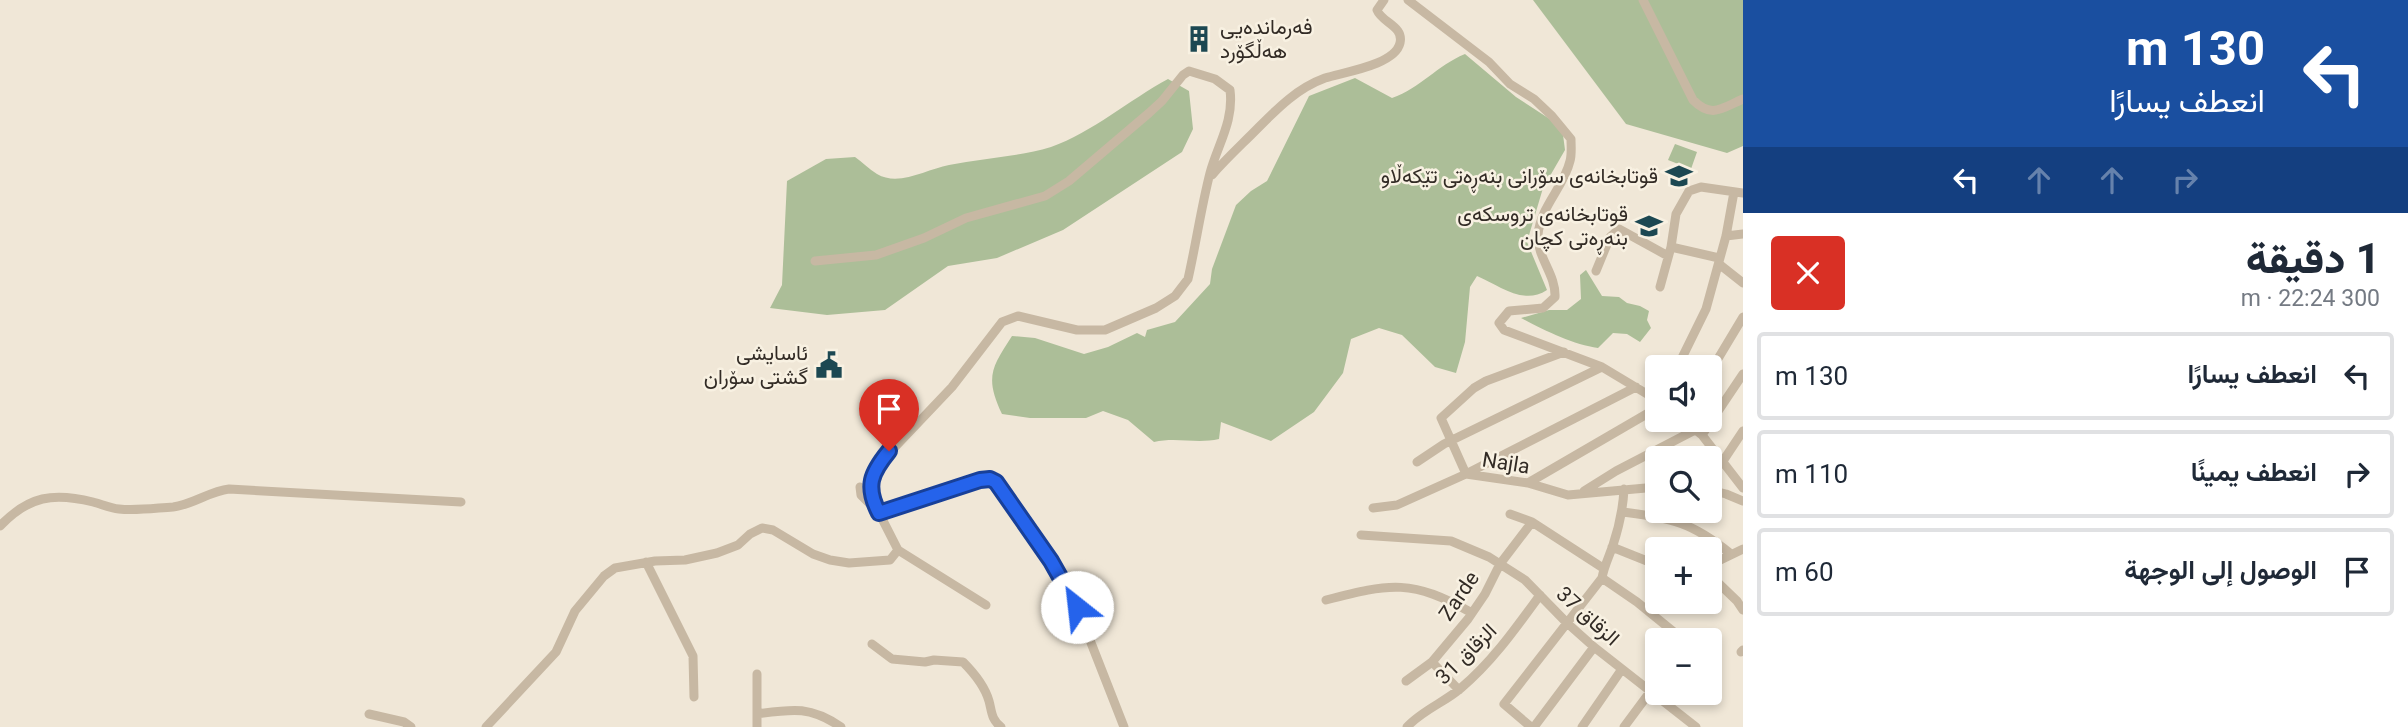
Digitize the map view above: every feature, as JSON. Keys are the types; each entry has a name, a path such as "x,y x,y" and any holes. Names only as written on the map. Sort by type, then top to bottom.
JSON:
{"street":[{"path":"1209,179 1235,149 1292,96 1322,79 1392,56 1401,39 1398,31 1379,15 1377,10 1384,0"},
{"path":"1408,0 1489,62 1510,84 1534,99 1571,139 1571,159 1543,215 1538,235 1540,254 1553,278 1555,297 1543,308 1509,312 1499,323 1504,330 1602,367 1645,393"},
{"path":"1643,0 1693,100 1707,111 1716,111 1743,99"},
{"path":"816,261 876,255 925,238 966,218 1045,196 1069,181 1149,113 1182,75 1189,71 1215,79 1230,90 1229,122 1209,179 1188,279 1175,296 1147,312 1105,330 1077,330 1018,316 1002,322 952,387 877,466 870,488 872,499 898,550 986,605"},
{"path":"1660,287 1676,214 1689,191 1701,187 1738,192 1706,309 1683,355"},
{"path":"1596,271 1610,237 1619,229 1670,251 1719,261 1743,283"},
{"path":"1726,236 1743,234"},
{"path":"1720,355 1743,317"},
{"name":"Najla","path":"1564,352 1486,381 1474,388 1441,418 1466,474 1528,483 1568,495 1645,488"},
{"path":"1417,462 1444,444 1602,367"},
{"path":"1722,401 1743,373"},
{"path":"1373,508 1397,505 1466,474 1636,387"},
{"path":"1528,483 1645,409"},
{"path":"1723,461 1743,431"},
{"path":"1579,494 1616,471 1699,432 1743,488"},
{"path":"879,513 980,480 990,479 996,482 1051,561 1077,607 1124,727"},
{"path":"860,487 861,495 879,513"},
{"path":"0,526 13,512 45,496 89,501 119,509 176,506 217,490 229,489 461,502"},
{"path":"1594,647 1532,727 1504,704 1603,573 1623,512 1624,489"},
{"path":"1722,493 1743,501"},
{"path":"1623,512 1667,518 1692,526 1709,535 1731,554"},
{"path":"1510,514 1532,522 1603,573 1669,628"},
{"name":"Zarde","path":"1406,681 1432,662 1472,613 1500,564 1532,522"},
{"path":"486,727 556,652 575,611 604,576 615,568 646,562 685,560 718,553 738,545 762,528 773,530 813,554 840,562 890,560 898,550"},
{"name":"الزقاق 37","path":"1361,535 1451,541 1489,556 1525,580 1567,623 1645,688"},
{"path":"1612,547 1645,560"},
{"path":"1722,559 1743,549"},
{"path":"646,562 693,656 694,696"},
{"path":"1326,600 1371,589 1409,587 1451,601 1472,613"},
{"path":"1722,587 1743,610"},
{"name":"الزقاق 31","path":"1407,727 1477,674 1509,638 1540,596"},
{"path":"872,644 892,659 963,662 973,672 989,701 995,722 1001,727"},
{"path":"1432,662 1459,690"},
{"path":"1582,727 1622,670"},
{"path":"757,674 757,727"},
{"path":"1624,727 1645,699"},
{"name":"الزقاق 37","path":"1665,705 1689,725"},
{"path":"757,714 807,710 841,727"},
{"path":"369,714 404,722 411,727"}],"green space":[{"path":"1533,0 1743,0 1743,146 1727,153 1626,124"},
{"path":"1465,54 1516,97 1562,127 1565,150 1543,188 1527,242 1547,290 1529,296 1520,295 1477,276 1470,287 1465,342 1456,373 1435,367 1402,335 1379,328 1351,339 1343,373 1314,412 1271,441 1221,422 1219,439 1154,442 1128,420 1103,411 1086,418 1030,418 1002,414 993,391 993,374 999,357 1012,336 1035,338 1084,354 1108,347 1137,333 1145,337 1147,330 1175,322 1210,284 1212,269 1236,205 1267,181 1309,96 1355,78 1392,98 1412,89"},
{"path":"1168,79 1189,91 1193,129 1182,152 1063,230 997,258 948,266 885,310 827,315 770,308 782,285 787,181 826,159 855,157 877,174 894,179 949,165 1051,147 1082,133"},
{"path":"1675,144 1697,152 1691,169 1668,160"},
{"path":"1586,270 1602,296 1619,297 1649,311 1647,320 1651,328 1640,342 1627,334 1613,333 1598,348 1579,344 1521,318 1549,310 1567,310 1581,299 1580,275"}],"place":[{"name":"فەرماندەیی هەڵگۆرد","path":"1199,39"},
{"name":"قوتابخانەی سۆرانی بنەڕەتی تێکەڵاو","path":"1679,176"},
{"name":"قوتابخانەی تروسکەی بنەڕەتی کچان","path":"1649,226"},
{"name":"ئاسایشی گشتی سۆران","path":"829,365"}],"route":[{"path":"889,451 877,466 870,488 879,513 990,479 996,482 1051,561 1077,607"}]}
